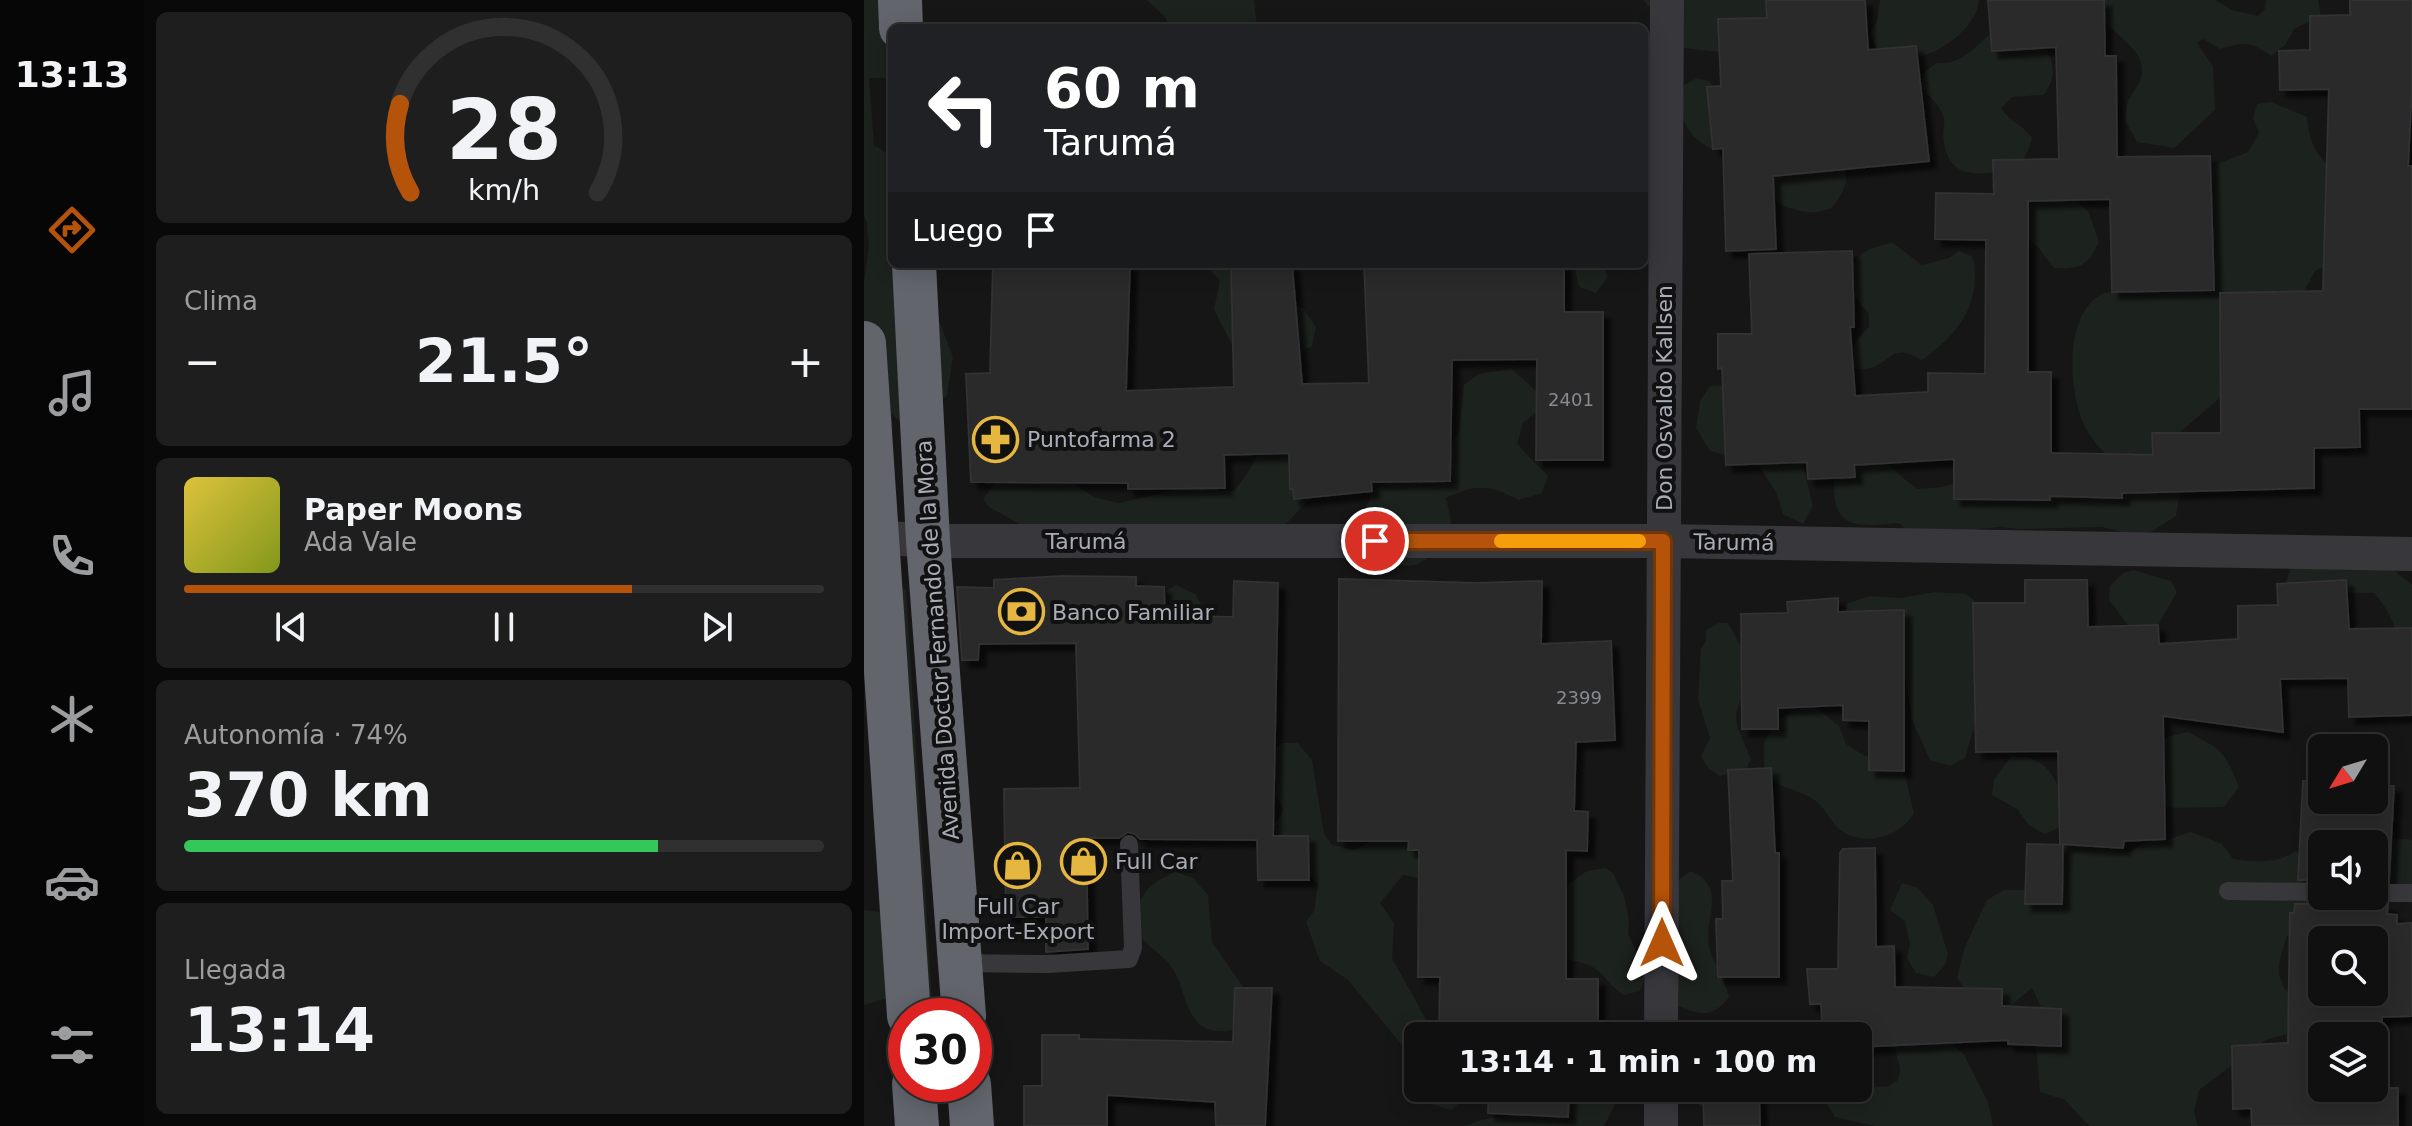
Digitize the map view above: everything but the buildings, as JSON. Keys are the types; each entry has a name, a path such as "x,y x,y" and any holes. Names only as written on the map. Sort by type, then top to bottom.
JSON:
{"highway":[{"path":"900,0 901,24"},
{"name":"Avenida Doctor Fernando de la Mora","path":"914,268 928,541 963,998"},
{"path":"864,343 871,536 908,998"},
{"path":"915,1102 917,1126"},
{"path":"970,1102 972,1126"}],"street":[{"name":"Don Osvaldo Kallsen","path":"1661,1022 1667,0"},
{"name":"Tarumá","path":"871,536 928,541 1663,541 2412,554"},
{"path":"1661,1102 1661,1126"}],"lane":[{"path":"960,963 1048,964 1129,959 1133,948 1129,844"},
{"path":"2228,891 2308,892"},
{"path":"2388,893 2412,893"}],"shaded area":[{"path":"864,0 885,0 891,24 888,24 888,78 869,78 874,147 888,154 888,268 919,268 953,357 947,395 924,420 899,421 892,414 894,472 864,382 864,283 869,246 864,216"},
{"path":"1147,0 1254,0 1257,24 1168,24"},
{"path":"1643,0 1779,0 1786,13 1732,38 1719,52 1683,48"},
{"path":"1880,0 1979,0 1972,20 1956,38 1935,51 1910,57 1877,49 1870,33 1877,22"},
{"path":"2094,0 2215,0 2232,10 2258,16 2265,9 2266,0 2318,0 2321,16 2294,29 2285,45 2271,56 2247,44 2220,49 2203,39 2197,43 2213,66 2215,110 2174,148 2137,142 2125,120 2128,101 2142,76 2141,62 2129,45 2104,21"},
{"path":"1996,29 2043,41 2052,62 2053,75 2043,95 2012,97 2001,108 2032,138 2022,160 2014,167 2001,171 1969,173 1954,165 1949,158 1943,136 1942,114 1921,88 1924,73 1936,63 1961,58"},
{"path":"1697,78 1709,81 1721,96 1839,160 1846,178 1832,208 1807,212 1779,204 1764,192 1733,155 1705,145 1690,133 1681,107 1682,86"},
{"path":"2271,102 2307,117 2317,152 2342,178 2340,258 2315,271 2304,291 2290,304 2222,396 2172,439 2166,451 2121,468 2091,437 2076,400 2072,358 2080,320 2089,304 2102,294 2126,291 2210,167 2248,152 2259,133 2253,118 2257,104"},
{"path":"2011,193 2077,200 2089,213 2099,242 2091,257 2076,267 2054,268 2038,247 2012,226"},
{"path":"1893,243 1922,265 1949,258 1959,251 1973,257 1975,274 1971,303 1957,328 1922,360 1898,353 1870,368 1851,370 1852,351 1856,341 1869,327 1869,314 1843,282 1852,265 1867,250"},
{"path":"1209,268 1271,268 1289,304 1303,308 1316,327 1312,346 1274,365 1232,345 1214,309 1220,281"},
{"path":"1575,268 1605,268 1607,278 1596,293 1579,287"},
{"path":"1512,369 1548,402 1523,423 1517,444 1548,476 1542,493 1519,500 1500,491 1483,488 1457,493 1446,498 1451,521 1444,548 1415,565 1405,566 1389,560 1361,524 1372,491 1398,477 1439,463 1459,432 1464,385 1478,374"},
{"path":"1731,385 1802,461 1813,506 1803,524 1783,514 1776,492 1757,463 1710,451 1696,428 1700,401 1710,386"},
{"path":"1280,442 1320,488 1285,525 1030,530 989,507 983,499 1007,467 1048,467 1094,497 1119,503 1186,488 1234,491 1262,447"},
{"path":"1874,449 1917,489 1971,480 2176,478 2180,493 2176,516 2151,532 2127,534 2103,527 1998,527 1971,530 1925,545 1899,523 1854,523 1839,512 1835,501 1835,467"},
{"path":"2292,565 2391,568 2412,585 2412,701 2395,629 2383,603 2374,593 2314,592 2286,583"},
{"path":"2133,570 2171,581 2177,592 2158,625 2128,625 2109,600 2110,586 2123,573"},
{"path":"1176,585 1195,594 1223,626 1180,626 1165,605 1168,590"},
{"path":"900,586 906,590 932,998 922,998"},
{"path":"1935,592 1966,594 1984,609 1984,692 1965,758 1950,766 1930,760 1913,722 1904,673 1858,634 1847,614 1846,604 1870,596 1900,598"},
{"path":"1719,623 1728,623 1744,652 1746,680 1736,714 1737,726 1751,759 1746,769 1720,776 1708,768 1701,756 1710,738 1698,700 1701,649 1706,641 1706,630"},
{"path":"1814,706 1839,726 1846,744 1863,755 1904,771 1914,813 1891,834 1869,839 1848,835 1836,826 1816,801 1769,776 1764,765 1764,746 1771,728 1786,715"},
{"path":"2188,732 2216,748 2230,766 2239,787 2224,807 2174,808 2131,798 2163,738"},
{"path":"1282,743 1298,743 1312,760 1324,834 1332,845 1354,850 1390,832 1431,836 1430,880 1403,875 1380,903 1394,923 1392,958 1427,1022 1404,1022 1404,1048 1348,980 1320,961 1306,922 1314,911 1318,884 1302,866 1264,836 1283,809 1271,785 1268,754"},
{"path":"2012,756 2036,761 2052,774 2067,817 2055,830 2044,834 2028,824 2017,809 1992,795 1994,779"},
{"path":"2191,832 2222,844 2233,859 2249,861 2282,858 2295,851 2308,853 2308,910 2353,910 2287,936 2279,972 2284,987 2296,1005 2291,1033 2266,1040 2199,1090 2194,1111 2198,1126 2089,1126 2065,1100 2040,1092 2035,1034 2049,1024 2032,988 2009,1007 1975,1003 1957,978 1964,949 1987,900 2004,890 2026,890 2057,881 2058,845 2088,837 2131,852 2148,840 2169,839"},
{"path":"2388,839 2412,841 2412,891 2388,898"},
{"path":"1605,868 1613,873 1624,896 1628,933 1646,975 1640,991 1624,995 1596,969 1552,956 1547,900 1587,871"},
{"path":"1691,871 1703,878 1712,896 1708,939 1729,997 1717,1009 1705,1013 1676,1005 1678,880"},
{"path":"1176,872 1193,878 1208,895 1212,942 1244,988 1241,1025 1233,1030 1207,1029 1199,1023 1192,1015 1176,974 1164,958 1144,941 1132,919 1148,889"},
{"path":"1902,883 1918,888 1933,905 1948,954 1945,965 1934,977 1916,973 1907,958 1910,944 1905,921 1890,910"},
{"path":"864,910 880,912 895,951 891,997 864,1005"},
{"path":"1938,1029 1964,1055 1988,1102 1993,1126 1874,1126 1835,1117 1829,1102 1872,1102 1872,1087 1888,1086 1898,1080 1900,1069 1894,1045"},
{"path":"1423,1102 1460,1102 1451,1110"},
{"path":"1557,1102 1616,1102 1604,1126 1464,1126 1481,1120 1551,1107"}],"slow traffic":[{"path":"1501,541 1639,541"}],"place":[{"name":"Puntofarma 2","path":"996,439"},
{"name":"Banco Familiar","path":"1021,612"},
{"name":"Full Car","path":"1084,861"},
{"name":"Full Car Import-Export","path":"1018,865"}],"route":[{"path":"1375,541 1663,541 1662,943"}]}
